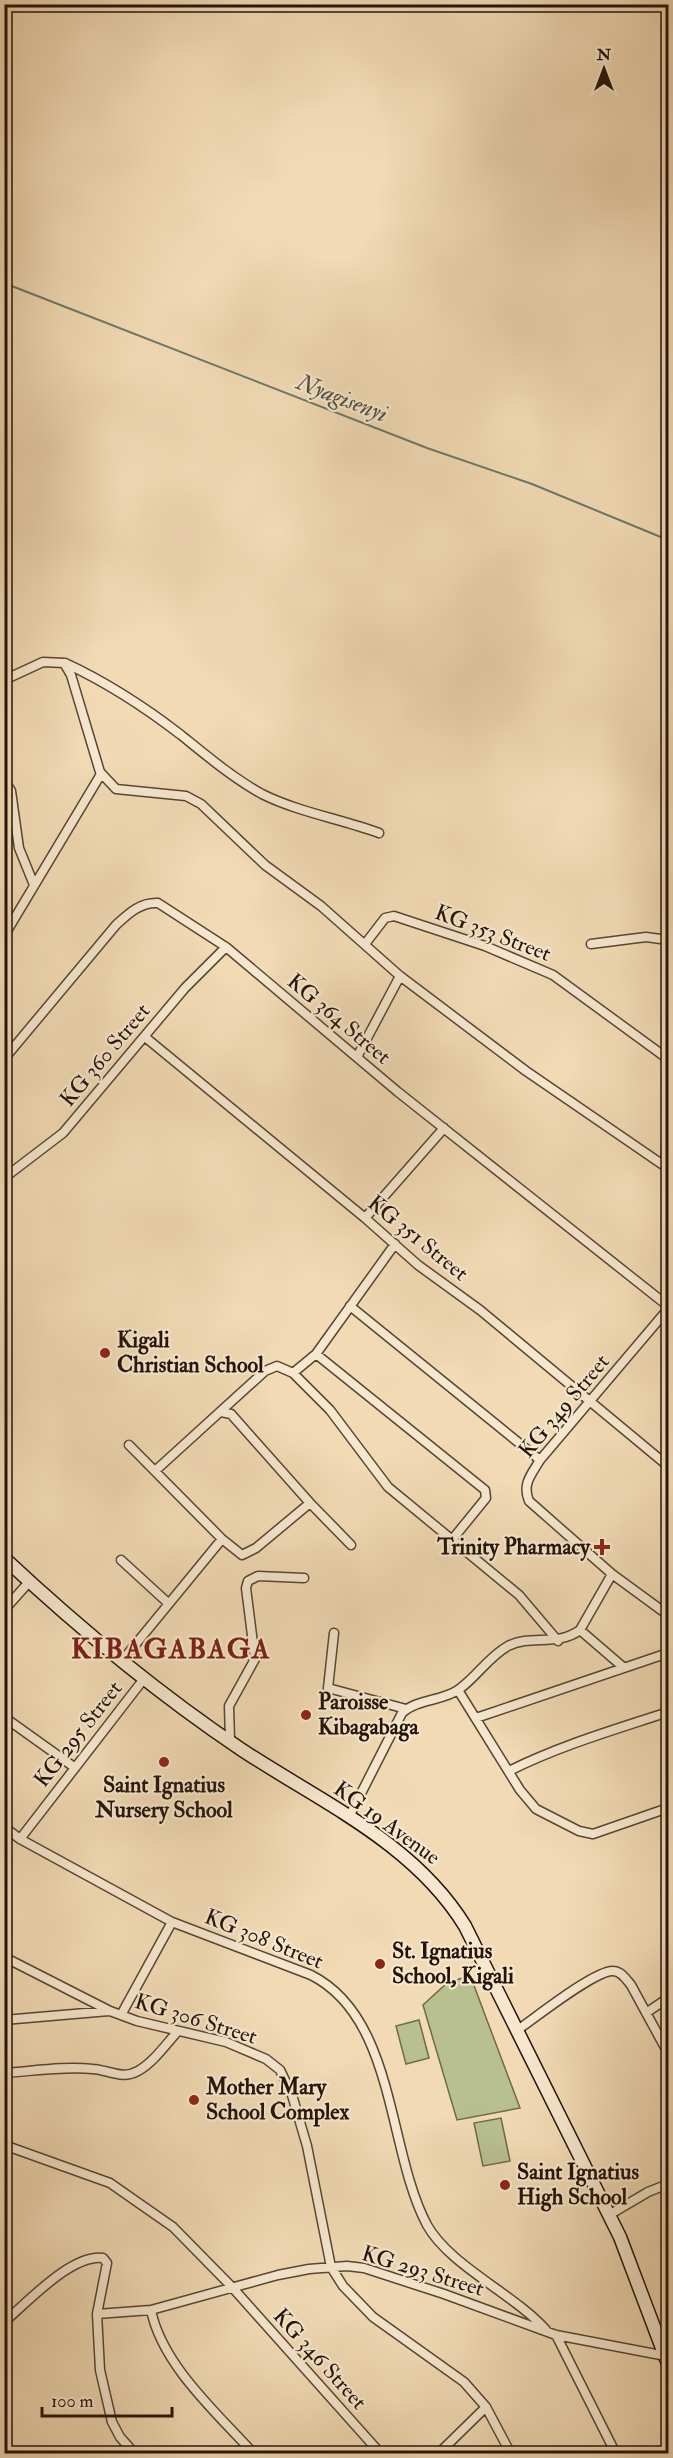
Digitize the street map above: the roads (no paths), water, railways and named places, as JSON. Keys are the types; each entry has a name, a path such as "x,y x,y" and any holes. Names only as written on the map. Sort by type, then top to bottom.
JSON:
{"main road":[{"name":"KG 19 Avenue","path":"4,1558 143,1680 230,1741 349,1817 405,1857 442,1892 465,1926 609,2215 644,2294 667,2360"}],"street":[{"path":"4,680 43,662 64,663 94,677 154,716 230,773 262,793 289,805 379,833"},
{"path":"64,663 71,675 101,774 116,789 124,792 186,796 201,804 265,865 321,906 400,976 526,1071 666,1167"},
{"path":"4,936 101,774"},
{"path":"4,780 11,791 19,848 34,885"},
{"name":"KG 364 Street","path":"4,1059 116,925 132,910 151,903 158,903 226,947 357,1058 669,1307"},
{"name":"KG 353 Street","path":"365,944 385,918 394,916 485,946 553,975 669,1059"},
{"path":"591,944 646,937 669,940"},
{"name":"KG 360 Street","path":"4,1178 63,1132 185,988 226,947"},
{"path":"357,1058 400,976"},
{"name":"KG 351 Street","path":"145,1037 394,1244 592,1401 621,1425 633,1440 669,1466"},
{"path":"669,1082 666,1167 669,1240"},
{"path":"365,1218 444,1128"},
{"path":"293,1374 316,1353 394,1244"},
{"path":"350,1306 540,1460"},
{"name":"KG 349 Street","path":"669,1307 540,1460 526,1483 525,1493 529,1502 612,1574 669,1615"},
{"path":"316,1353 485,1490 486,1498 451,1541"},
{"path":"155,1471 265,1371 277,1366 293,1374 330,1410 388,1487 519,1595 558,1641"},
{"path":"221,1412 231,1414 310,1503 351,1545"},
{"path":"129,1445 238,1554 248,1553 310,1503"},
{"path":"122,1662 222,1539"},
{"path":"121,1560 168,1603"},
{"path":"334,1633 328,1688 406,1709 458,1690 509,1646 558,1641 580,1630 612,1574"},
{"path":"230,1741 229,1706 255,1659 246,1588 248,1581 258,1576 304,1578"},
{"path":"4,1611 29,1582"},
{"path":"580,1630 623,1667"},
{"path":"476,1718 669,1653"},
{"name":"KG 295 Street","path":"20,1839 143,1680"},
{"path":"458,1690 536,1809 587,1834 601,1832 669,1808"},
{"path":"349,1817 406,1709"},
{"path":"509,1771 541,1755 591,1736 669,1712"},
{"path":"4,1717 74,1767"},
{"name":"KG 308 Street","path":"4,1827 20,1839 172,1922 310,1975 329,1985 343,1997 382,2073 414,2190 427,2224 441,2244 546,2330"},
{"path":"121,2015 172,1922"},
{"name":"KG 306 Street","path":"4,1957 110,2011 226,2042 250,2051 280,2070 292,2094 307,2146 332,2267 343,2286 373,2317 464,2382 486,2407 511,2454"},
{"path":"516,2031 587,1981 610,1971 622,1975 669,2053"},
{"path":"646,2013 669,1998"},
{"path":"4,2020 110,2011"},
{"path":"4,2073 82,2068 114,2074 130,2074 147,2064 178,2031"},
{"name":"KG 346 Street","path":"4,2145 110,2183 173,2227 232,2287 381,2454"},
{"path":"609,2215 648,2192 669,2184"},
{"path":"4,2322 55,2278 94,2257 102,2258 106,2263 97,2314 100,2370 112,2422 120,2437 135,2454"},
{"name":"KG 293 Street","path":"97,2314 151,2310 278,2275 332,2267 364,2268 556,2335 667,2360"},
{"path":"151,2310 155,2330 164,2348 206,2401 254,2454"},
{"path":"556,2335 616,2454"},
{"path":"438,2454 486,2407"}],"waterway":[{"name":"Nyagisenyi","path":"4,283 427,448 532,484 668,540"}],"place":[{"name":"Kigali Christian School","path":"105,1353"},
{"name":"Trinity Pharmacy","path":"602,1547"},
{"name":"Paroisse Kibagabaga","path":"306,1715"},
{"name":"Saint Ignatius Nursery School","path":"164,1762"},
{"name":"St. Ignatius School, Kigali","path":"380,1964"},
{"name":"Mother Mary School Complex","path":"194,2100"},
{"name":"Saint Ignatius High School","path":"505,2185"}],"district":[{"name":"KIBAGABAGA","path":"171,1649"}]}
